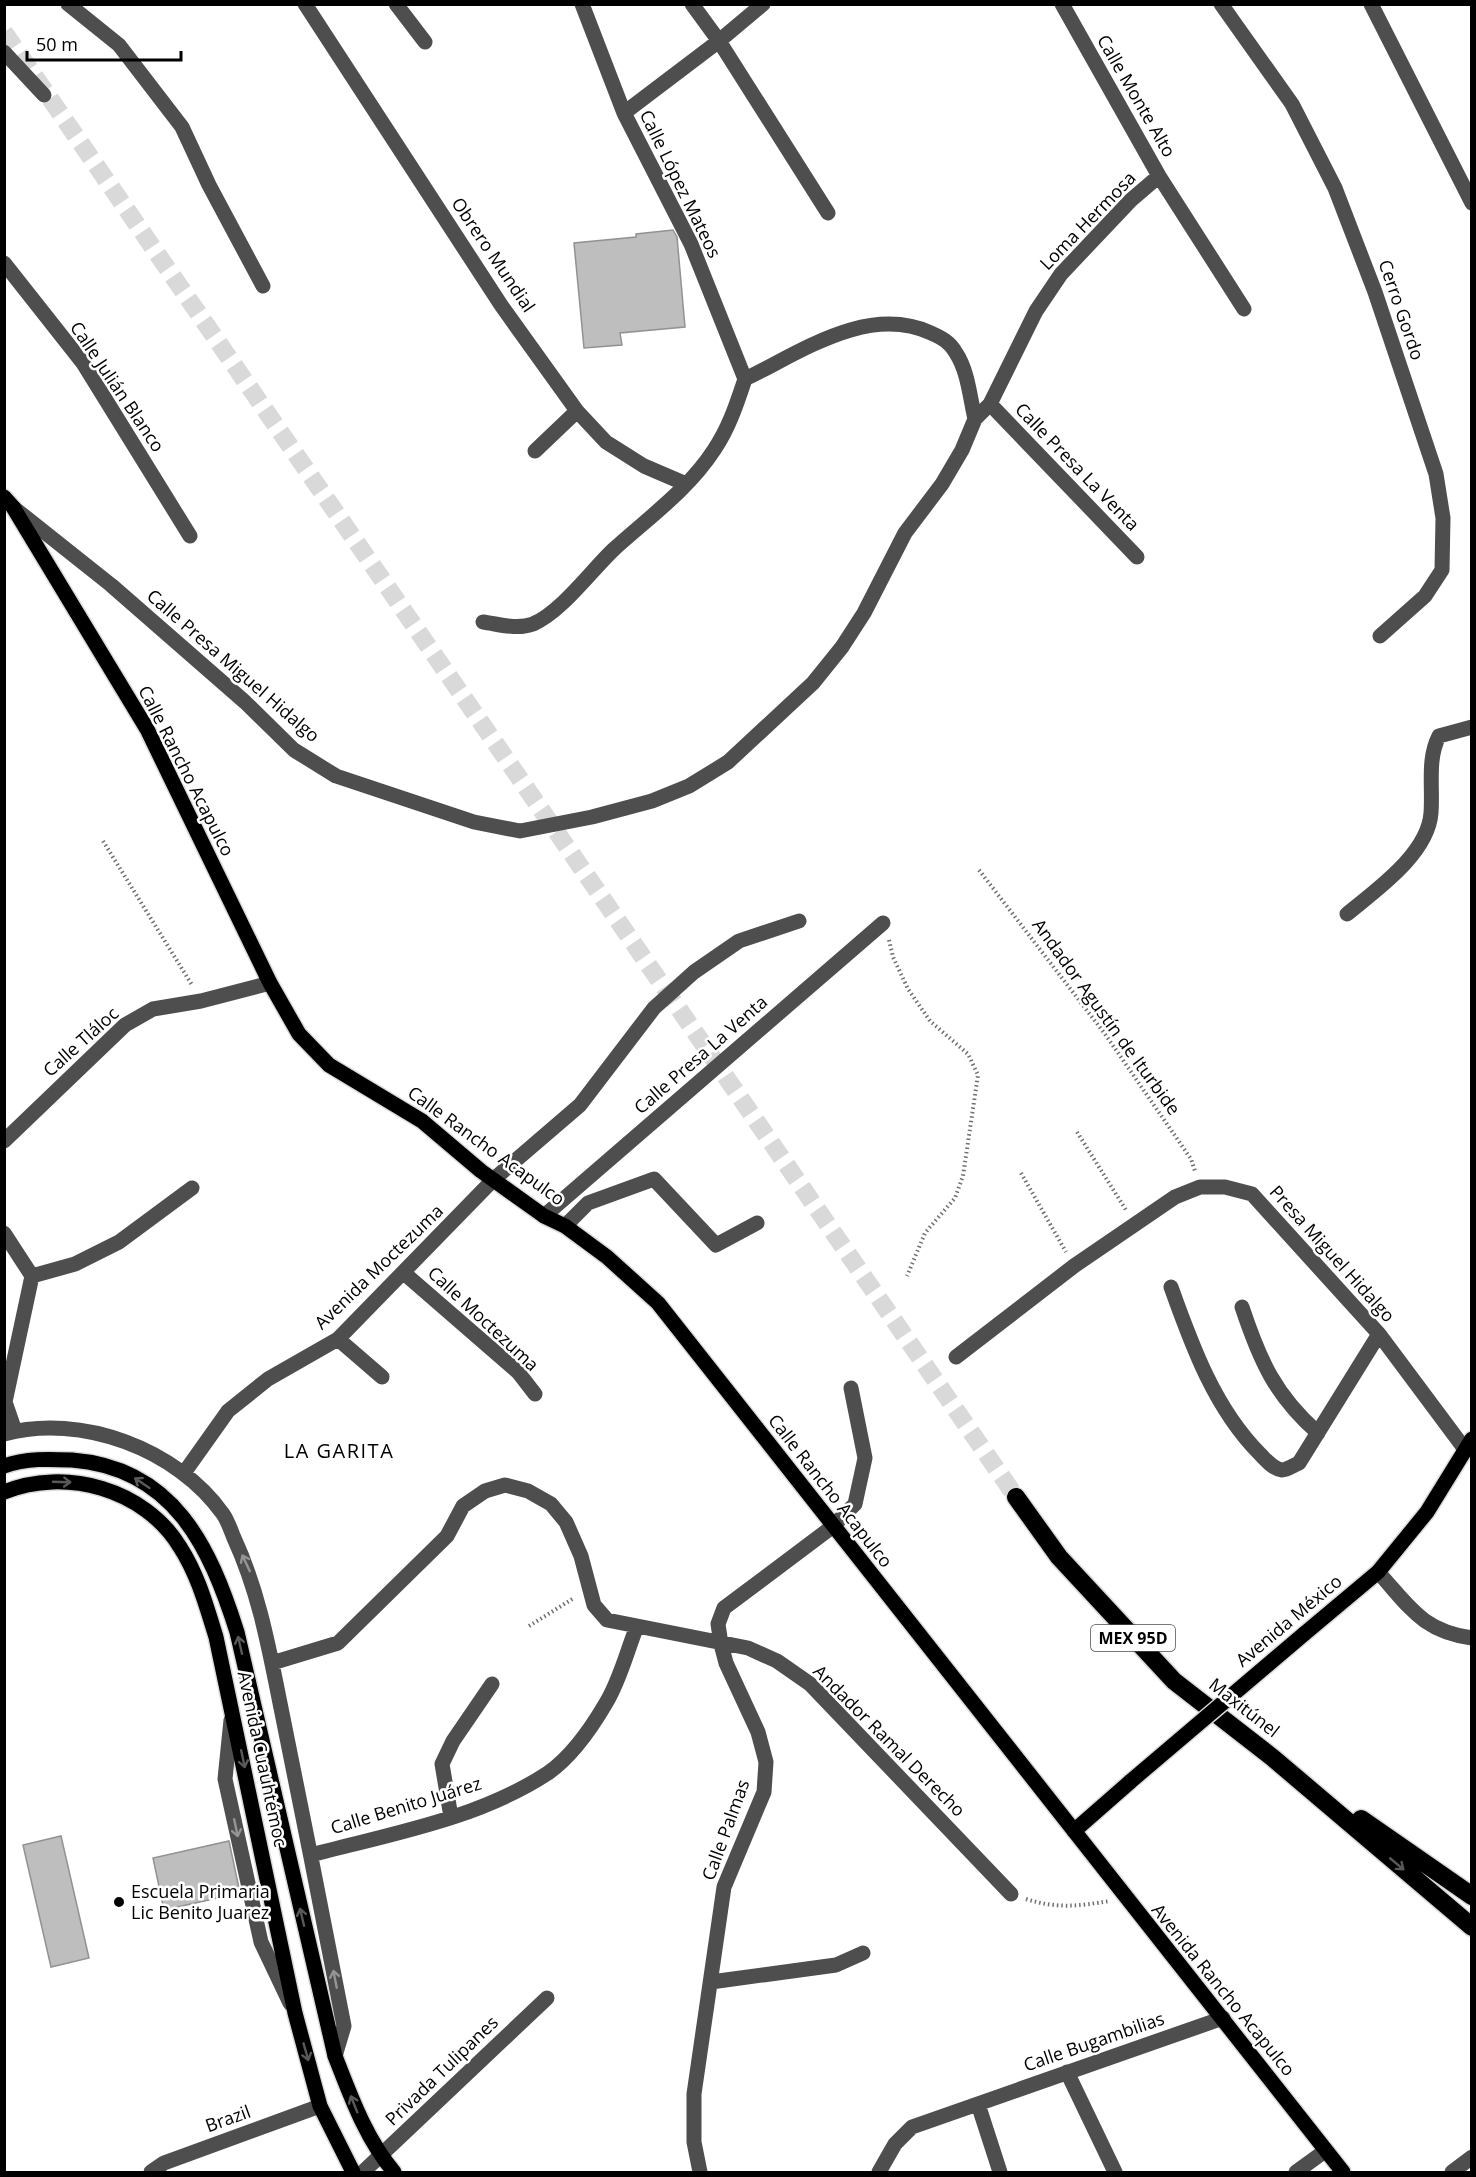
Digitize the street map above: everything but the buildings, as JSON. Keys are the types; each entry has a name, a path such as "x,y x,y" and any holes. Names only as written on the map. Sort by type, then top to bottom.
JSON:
{"highway":[{"name":"Maxitúnel","path":"1016,1497 1059,1557 1174,1681 1273,1758 1472,1927"},
{"name":"MEX 95D","path":"1273,1758 1472,1896"}],"main road":[{"name":"Calle Rancho Acapulco","path":"9,502 147,729 270,983 299,1034 329,1065 422,1121 544,1216 565,1226 607,1257 658,1303 832,1527 1074,1831"},
{"name":"Avenida México","path":"1074,1831 1378,1572 1427,1512 1468,1443"},
{"name":"Avenida Cuauhtémoc","path":"4,1466 46,1458 88,1461 134,1477 169,1501 196,1533 220,1579 237,1632 335,2056 358,2114 381,2157 394,2172"},
{"name":"Avenida Cuauhtémoc","path":"4,1492 52,1482 84,1483 121,1495 152,1516 180,1545 201,1587 232,1708 295,2013 320,2106 353,2172"},
{"name":"Avenida Rancho Acapulco","path":"1074,1831 1125,1899 1223,2018 1343,2172"}],"street":[{"path":"68,4 119,45 182,127 209,185 263,286"},
{"path":"396,4 425,42"},
{"name":"Calle López Mateos","path":"582,4 624,113 691,244 746,379"},
{"path":"692,4 719,42 828,213"},
{"path":"624,113 719,42 763,4"},
{"name":"Calle Monte Alto","path":"1062,4 1160,176 1244,309"},
{"name":"Cerro Gordo","path":"1221,4 1292,104 1335,188 1375,292 1436,474 1443,518 1442,570 1425,596 1380,636"},
{"path":"1371,4 1472,203"},
{"name":"Obrero Mundial","path":"307,5 501,305 578,411 606,442 644,466 686,484"},
{"path":"4,52 44,95"},
{"name":"Loma Hermosa","path":"975,419 990,404 1036,311 1061,274 1131,200 1160,176"},
{"name":"Calle Julián Blanco","path":"4,263 83,363 190,536"},
{"path":"483,622 512,626 531,624 549,615 614,549 660,510 686,484 714,450 734,414 746,379 839,333 862,326 887,324 920,328 945,339 957,354 975,419"},
{"name":"Calle Presa La Venta","path":"990,404 1137,557"},
{"path":"535,451 578,411"},
{"name":"Calle Presa Miguel Hidalgo","path":"9,502 111,585 245,702 294,750 336,776 404,801 474,822 520,831 592,817 652,801 689,786 728,762 756,737 813,683 842,647 864,613 905,533 942,484 962,450 975,419"},
{"path":"1347,914 1387,880 1421,843 1431,816 1433,748 1439,736 1472,727"},
{"name":"Avenida Moctezuma","path":"184,1473 228,1412 268,1379 338,1339 494,1179 580,1105 654,1008 694,972 739,941 799,921"},
{"name":"Calle Presa La Venta","path":"544,1216 883,923"},
{"name":"Calle Tláloc","path":"4,1141 125,1025 153,1009 201,1001 270,983"},
{"path":"565,1226 588,1203 654,1179 716,1245 757,1223"},
{"name":"Presa Miguel Hidalgo","path":"956,1357 1074,1266 1175,1197 1200,1187 1225,1187 1252,1194 1379,1334 1468,1443"},
{"path":"32,1276 75,1264 119,1242 192,1188"},
{"path":"4,1233 32,1276 5,1402 10,1432"},
{"name":"Calle Moctezuma","path":"404,1273 518,1372 535,1394"},
{"path":"1171,1287 1190,1341 1240,1434 1275,1468 1284,1470 1299,1463 1379,1334"},
{"path":"1242,1307 1269,1376 1292,1411 1318,1433"},
{"path":"338,1339 382,1377"},
{"name":"Calle Palmas","path":"700,2172 694,2142 694,2094 724,1887 764,1792 766,1762 758,1732 726,1663 718,1624 724,1608 832,1527 855,1504 865,1458 851,1388"},
{"name":"Avenida Cuauhtémoc","path":"10,1432 57,1428 97,1434 137,1446 184,1473 223,1514 246,1564 272,1663 344,2026 335,2056"},
{"name":"Andador Ramal Derecho","path":"272,1663 338,1643 447,1536 463,1506 485,1491 505,1485 528,1491 551,1504 566,1522 581,1556 594,1605 608,1620 748,1648 810,1684 1011,1894"},
{"path":"1378,1572 1426,1624 1447,1635 1472,1638"},
{"name":"Calle Benito Juárez","path":"311,1855 451,1817 499,1798 549,1772 579,1741 607,1701 637,1626"},
{"path":"451,1817 442,1764 453,1741 492,1684"},
{"path":"232,1708 225,1779 261,1942 295,2013"},
{"path":"711,1982 844,1964 863,1953"},
{"name":"Privada Tulipanes","path":"363,2172 547,1998"},
{"name":"Calle Bugambilias","path":"879,2172 895,2144 912,2127 1223,2018"},
{"path":"1067,2072 1115,2172"},
{"path":"978,2104 1000,2172"},
{"name":"Brazil","path":"151,2172 164,2163 320,2106"},
{"path":"1296,2172 1325,2151"},
{"path":"1452,2172 1472,2157"}],"path":[{"path":"103,841 182,965 201,1001"},
{"name":"Andador Agustín de Iturbide","path":"979,870 1105,1034 1191,1159 1200,1187"},
{"path":"883,923 893,957 908,989 930,1021 968,1054 978,1075 963,1176 955,1198 925,1233 907,1275"},
{"path":"1077,1132 1135,1224"},
{"path":"1021,1173 1074,1266"},
{"path":"529,1626 589,1589"},
{"path":"1011,1894 1050,1906 1075,1906 1125,1899"}],"tunnel":[{"path":"4,32 1016,1497"}],"place":[{"name":"Escuela Primaria Lic Benito Juarez","path":"119,1902"}],"district":[{"name":"LA GARITA","path":"339,1451"}]}
